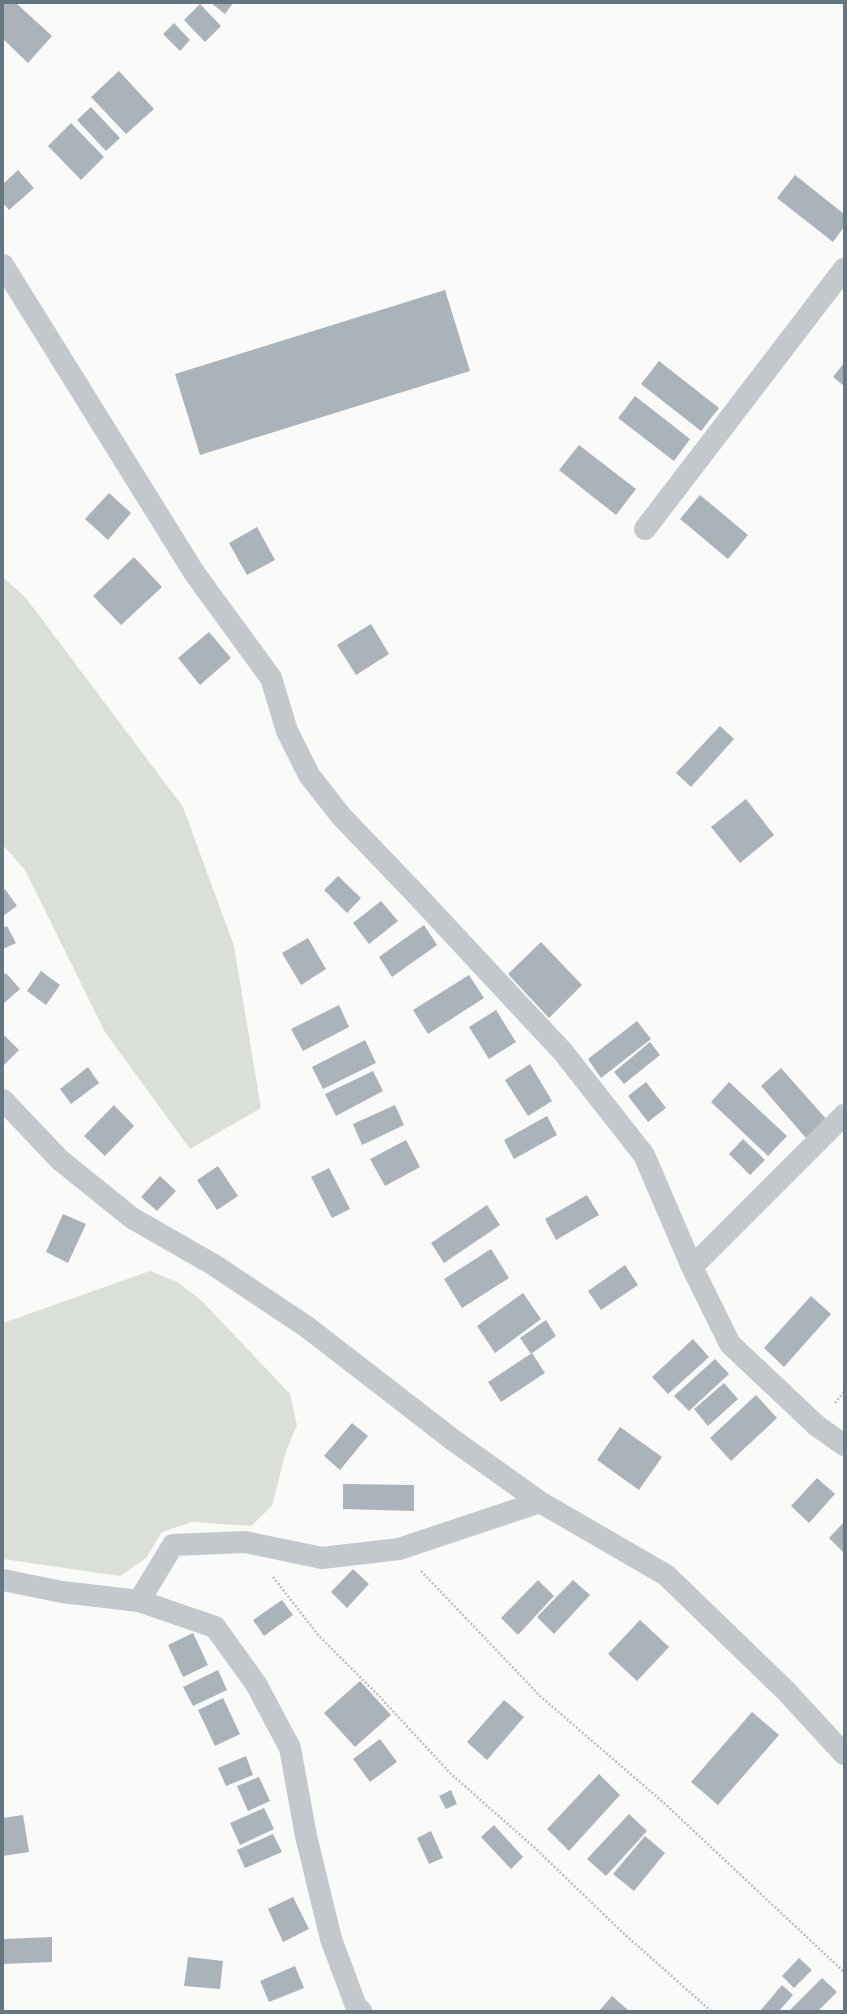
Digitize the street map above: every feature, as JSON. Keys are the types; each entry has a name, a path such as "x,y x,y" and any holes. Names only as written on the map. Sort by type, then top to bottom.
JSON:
{"street":[{"path":"3,265 195,574 271,678 287,731 309,775 341,816 413,890 563,1052 644,1155 692,1268 730,1344 817,1426 844,1446"},
{"path":"645,529 844,269"},
{"path":"3,1100 60,1160 132,1218 214,1265 307,1327 453,1440 540,1502 666,1575 786,1691 844,1754"},
{"path":"692,1268 844,1115"},
{"path":"139,1601 173,1545 245,1542 322,1558 399,1549 540,1502"},
{"path":"3,1580 62,1592 139,1601 215,1628 256,1684 290,1748 306,1836 331,1939 356,2006 361,2011"}],"path":[{"path":"245,1542 319,1636 379,1696 451,1774 535,1848 622,1932 711,2011"},
{"path":"399,1549 541,1697 664,1803 844,1972"}],"shaded area":[{"path":"3,577 26,598 183,807 234,946 261,1108 190,1149 105,1032 25,870 3,845"},
{"path":"150,1271 177,1282 201,1300 290,1394 297,1425 286,1451 272,1506 251,1526 192,1522 162,1532 146,1558 120,1576 3,1559 3,1323"}],"building":[{"path":"3,3 16,3 52,36 28,63 3,39"},
{"path":"211,3 233,3 225,14"},
{"path":"200,4 221,26 205,42 184,20"},
{"path":"174,23 190,40 180,51 163,34"},
{"path":"119,71 154,109 126,134 91,97"},
{"path":"91,107 120,138 106,151 77,120"},
{"path":"71,123 104,157 81,180 48,146"},
{"path":"18,170 34,188 9,210 3,203 3,184"},
{"path":"795,175 844,214 844,227 833,242 777,198"},
{"path":"445,290 470,371 200,455 175,374"},
{"path":"659,361 719,408 701,431 641,384"},
{"path":"844,363 844,386 833,377"},
{"path":"635,396 690,439 674,461 618,418"},
{"path":"579,445 636,489 616,515 559,470"},
{"path":"109,493 131,513 108,540 85,519"},
{"path":"700,495 748,535 728,559 680,519"},
{"path":"257,527 275,560 247,575 229,543"},
{"path":"134,557 162,587 121,625 93,596"},
{"path":"371,624 389,654 356,675 337,645"},
{"path":"209,632 231,658 200,685 178,658"},
{"path":"720,726 734,739 691,787 676,773"},
{"path":"746,799 774,835 740,863 711,827"},
{"path":"338,876 361,898 347,913 324,890"},
{"path":"5,889 17,906 3,916 3,891"},
{"path":"381,901 398,921 369,944 353,923"},
{"path":"424,925 437,945 392,977 379,957"},
{"path":"7,926 16,943 3,949 3,928"},
{"path":"308,938 326,969 301,985 282,953"},
{"path":"541,942 582,985 549,1018 508,974"},
{"path":"41,971 60,985 46,1005 27,991"},
{"path":"6,973 20,989 3,1004 3,975"},
{"path":"469,975 484,998 428,1034 413,1010"},
{"path":"339,1005 349,1027 303,1051 291,1029"},
{"path":"496,1010 516,1042 489,1059 469,1027"},
{"path":"637,1021 651,1039 601,1078 588,1059"},
{"path":"3,1034 19,1050 3,1066"},
{"path":"365,1040 376,1063 323,1089 312,1067"},
{"path":"650,1042 660,1055 624,1084 614,1072"},
{"path":"530,1064 552,1101 528,1116 505,1080"},
{"path":"88,1067 99,1083 71,1104 60,1089"},
{"path":"781,1068 827,1120 806,1138 761,1086"},
{"path":"373,1071 383,1091 336,1116 325,1094"},
{"path":"646,1082 666,1108 648,1122 628,1096"},
{"path":"729,1082 787,1136 768,1156 711,1102"},
{"path":"114,1105 134,1126 105,1156 84,1136"},
{"path":"395,1105 404,1125 362,1145 353,1124"},
{"path":"547,1116 557,1135 514,1159 504,1140"},
{"path":"743,1139 765,1160 750,1175 729,1154"},
{"path":"406,1140 420,1167 385,1186 370,1159"},
{"path":"218,1166 238,1196 217,1210 197,1180"},
{"path":"329,1168 350,1209 332,1218 311,1177"},
{"path":"160,1176 176,1191 157,1211 141,1197"},
{"path":"587,1195 599,1215 556,1240 545,1219"},
{"path":"487,1205 500,1225 444,1263 431,1243"},
{"path":"63,1214 86,1224 68,1263 46,1252"},
{"path":"491,1249 509,1278 462,1308 444,1279"},
{"path":"625,1265 638,1285 601,1310 588,1291"},
{"path":"523,1293 541,1319 495,1353 477,1326"},
{"path":"811,1296 831,1314 784,1367 764,1348"},
{"path":"546,1320 556,1336 531,1354 520,1338"},
{"path":"693,1339 709,1357 668,1394 652,1377"},
{"path":"532,1353 545,1373 501,1402 488,1382"},
{"path":"715,1359 729,1374 689,1411 674,1396"},
{"path":"724,1383 738,1399 708,1426 694,1409"},
{"path":"756,1395 777,1418 731,1461 710,1438"},
{"path":"352,1423 368,1436 340,1470 324,1456"},
{"path":"620,1427 662,1457 639,1490 597,1460"},
{"path":"817,1478 835,1494 809,1523 791,1506"},
{"path":"343,1484 414,1485 414,1511 343,1509"},
{"path":"844,1522 844,1553 829,1538"},
{"path":"353,1569 369,1584 347,1608 331,1592"},
{"path":"538,1580 554,1596 518,1635 501,1618"},
{"path":"573,1580 590,1595 554,1634 537,1617"},
{"path":"282,1600 293,1615 264,1636 253,1620"},
{"path":"640,1620 669,1647 637,1681 608,1654"},
{"path":"193,1633 208,1665 183,1677 168,1645"},
{"path":"218,1670 227,1690 193,1706 183,1687"},
{"path":"360,1681 391,1715 355,1747 324,1713"},
{"path":"223,1698 240,1734 215,1746 198,1710"},
{"path":"504,1700 524,1717 487,1760 467,1742"},
{"path":"752,1712 779,1735 718,1805 691,1782"},
{"path":"380,1739 397,1762 370,1782 353,1759"},
{"path":"246,1756 253,1775 226,1786 218,1768"},
{"path":"599,1774 620,1795 569,1851 547,1829"},
{"path":"259,1777 270,1801 248,1811 237,1786"},
{"path":"451,1790 457,1804 446,1809 439,1796"},
{"path":"264,1808 274,1829 240,1845 230,1823"},
{"path":"629,1814 647,1831 606,1876 587,1859"},
{"path":"23,1815 29,1852 3,1856 3,1818"},
{"path":"494,1825 523,1857 511,1869 481,1837"},
{"path":"431,1831 443,1858 429,1864 417,1838"},
{"path":"273,1834 282,1852 245,1868 237,1850"},
{"path":"645,1836 665,1853 634,1891 613,1874"},
{"path":"293,1897 309,1929 283,1942 268,1909"},
{"path":"52,1937 52,1962 3,1964 3,1939"},
{"path":"188,1957 223,1961 220,1989 184,1986"},
{"path":"799,1958 812,1970 794,1988 782,1976"},
{"path":"295,1966 304,1988 269,2002 260,1981"},
{"path":"822,1978 837,1992 818,2011 789,2011"},
{"path":"782,1985 793,1995 779,2011 760,2011"},
{"path":"612,1996 629,2011 599,2011"}]}
